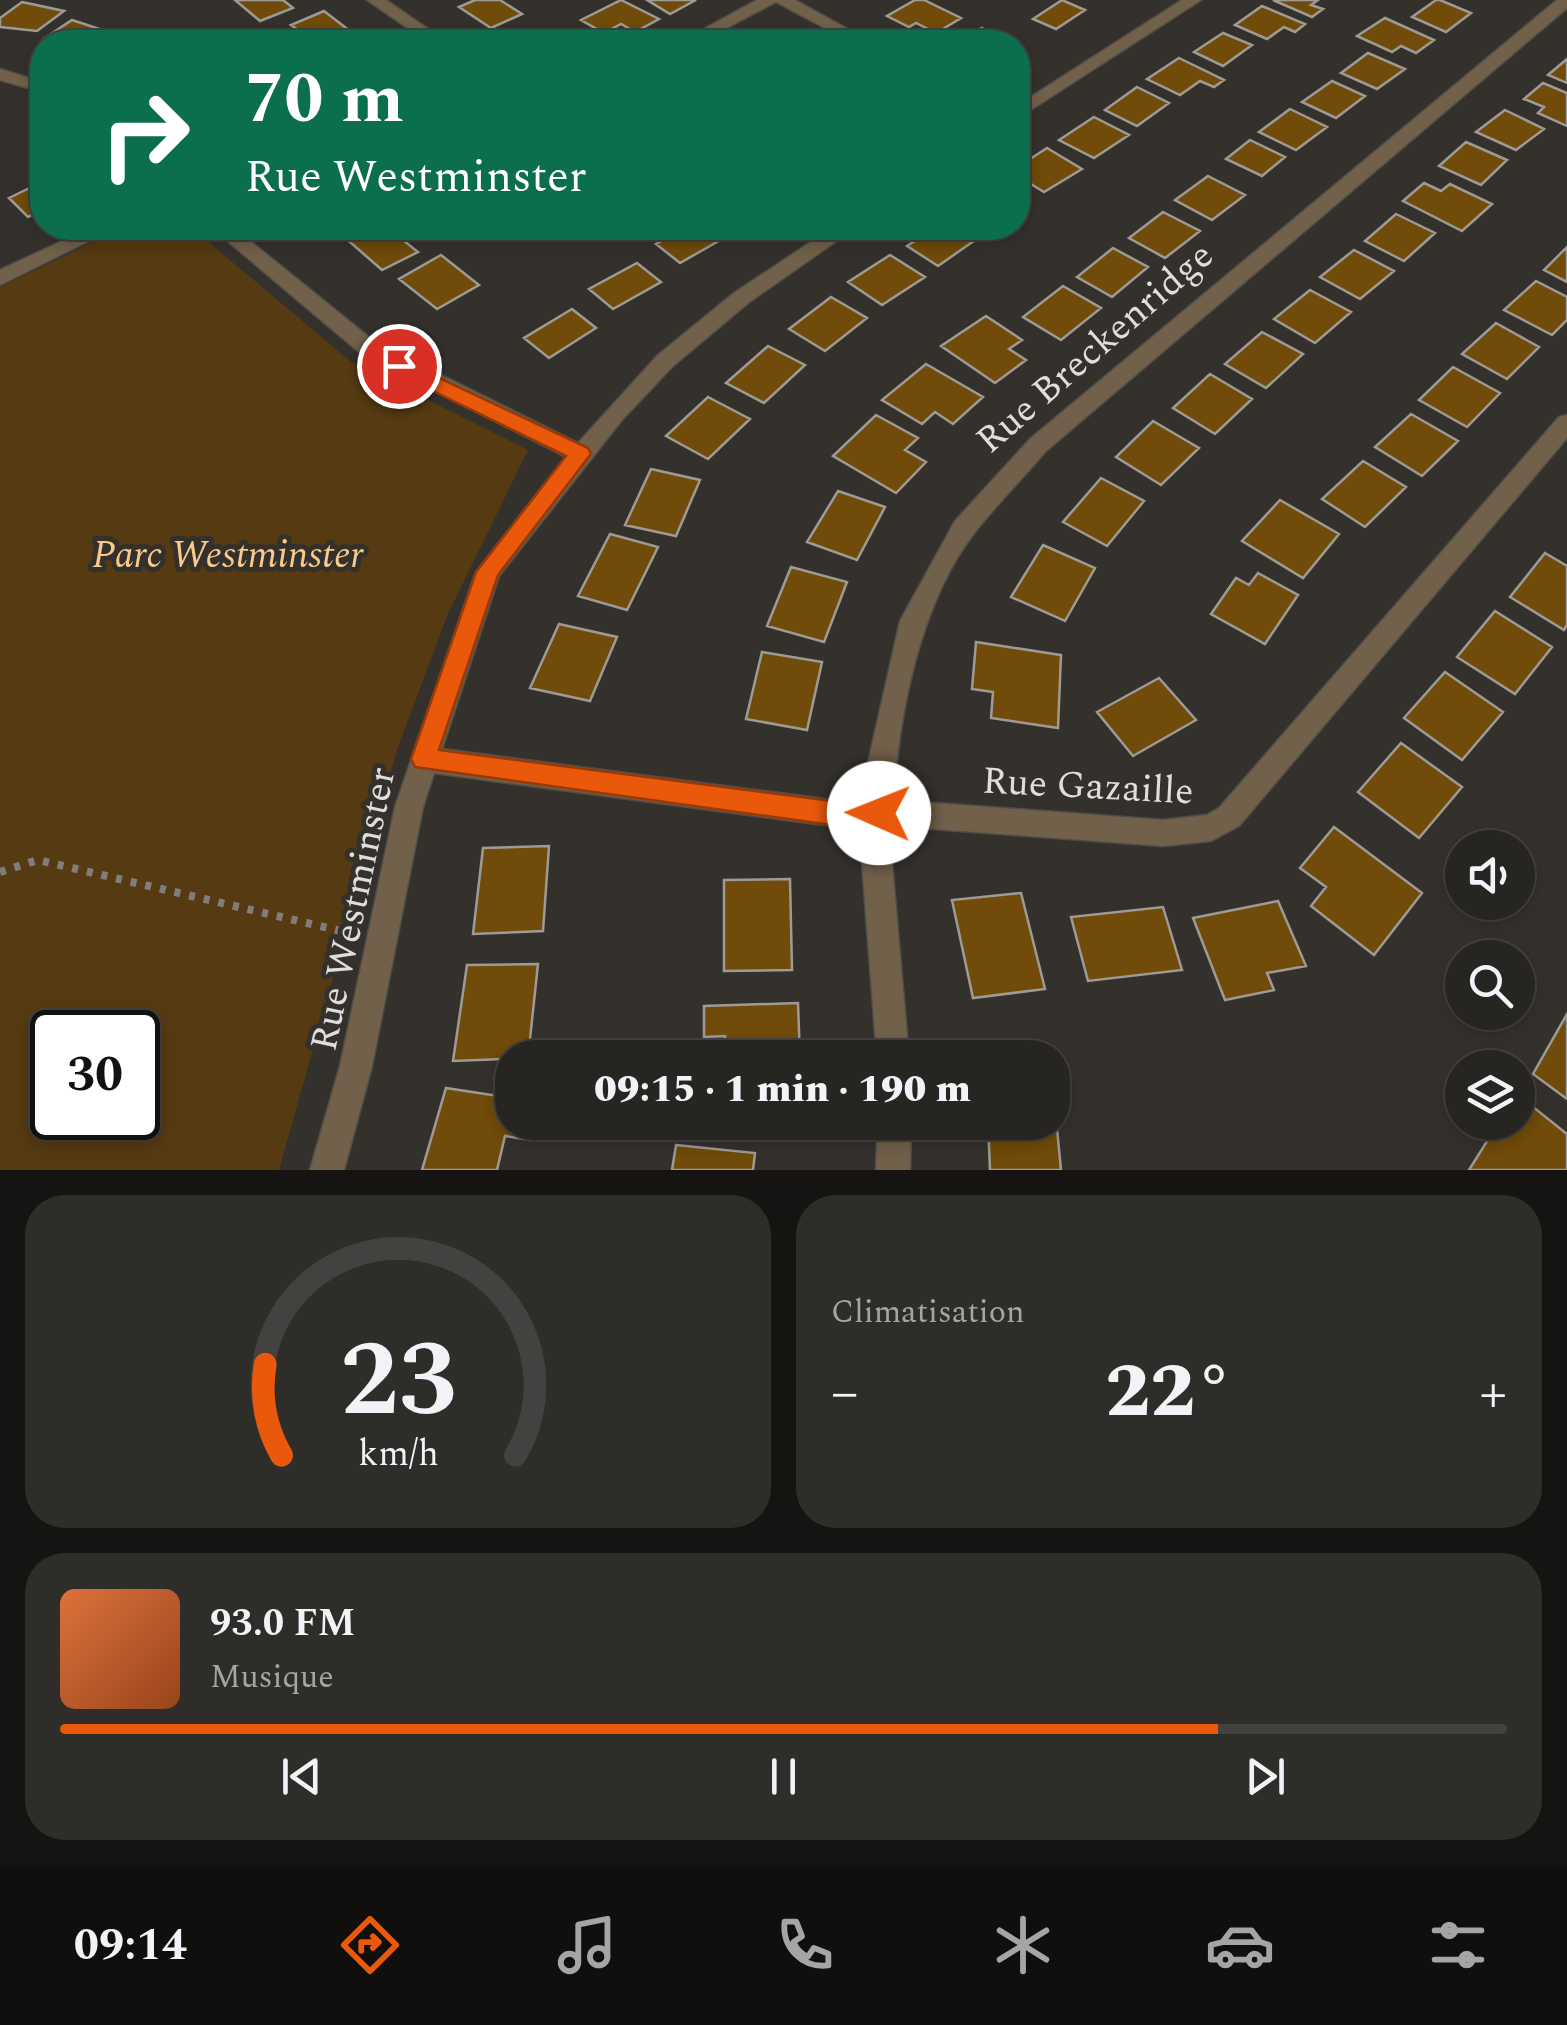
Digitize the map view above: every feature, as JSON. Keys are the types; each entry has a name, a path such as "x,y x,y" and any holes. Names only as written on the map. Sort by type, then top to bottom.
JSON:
{"street":[{"path":"375,0 421,30"},
{"path":"711,30 769,0"},
{"path":"783,0 840,30"},
{"path":"1030,105 1193,0"},
{"name":"Rue Breckenridge","path":"891,1040 880,927 882,762 913,622 964,528 1038,446 1567,0"},
{"path":"4,77 30,84"},
{"path":"0,278 81,240"},
{"path":"237,240 367,347 580,454"},
{"name":"Rue Westminster","path":"327,1170 356,1066 380,940 424,759 488,572 614,414 704,326 828,240"},
{"name":"Rue Gazaille","path":"424,759 824,812 940,814 1163,833 1211,828 1230,817 1567,423"},
{"path":"893,1170 894,1140"}],"path":[{"path":"0,872 38,860 380,940"}],"green space":[{"name":"Parc Westminster","path":"97,240 206,240 350,361 528,450 447,616 397,750 279,1170 0,1170 0,287"}],"building":[{"path":"235,0 283,0 293,8 260,21"},
{"path":"475,0 500,0 522,14 491,28 459,7"},
{"path":"621,0 659,19 639,30 621,24 599,30 581,20"},
{"path":"647,0 696,0 670,14"},
{"path":"915,0 924,0 961,18 941,30 930,30 916,23 909,27 887,16"},
{"path":"1062,0 1085,10 1056,29 1033,19"},
{"path":"1273,0 1318,0 1311,5 1323,9 1312,17"},
{"path":"1436,0 1471,13 1446,32 1412,17"},
{"path":"22,2 64,11 38,30 0,27 0,18"},
{"path":"1262,6 1305,24 1295,32 1284,27 1267,39 1235,25"},
{"path":"324,11 349,30 298,30 291,25"},
{"path":"1385,18 1434,40 1416,53 1401,46 1392,52 1357,36"},
{"path":"72,20 103,30 57,30"},
{"path":"1223,33 1252,45 1223,66 1194,52"},
{"path":"1368,53 1405,69 1377,89 1341,73"},
{"path":"1179,58 1224,80 1214,87 1200,81 1180,95 1147,79"},
{"path":"1567,59 1567,83 1548,75"},
{"path":"1332,81 1365,96 1336,118 1302,102"},
{"path":"1543,83 1567,93 1567,126 1538,113 1544,107 1524,99"},
{"path":"1137,87 1169,103 1137,126 1105,110"},
{"path":"1290,109 1327,127 1296,150 1259,132"},
{"path":"1505,110 1544,129 1516,150 1476,132"},
{"path":"1094,117 1129,135 1094,158 1059,140"},
{"path":"1250,140 1285,157 1262,176 1226,159"},
{"path":"1466,142 1507,160 1481,185 1439,166"},
{"path":"1047,148 1082,169 1044,192 1030,183 1030,159"},
{"path":"1208,176 1245,195 1212,220 1175,200"},
{"path":"1424,183 1441,191 1450,184 1492,204 1462,231 1403,201"},
{"path":"30,188 30,216 28,217 9,198"},
{"path":"1163,212 1200,231 1165,258 1129,238"},
{"path":"1396,214 1435,233 1404,261 1365,241"},
{"path":"403,240 418,252 382,270 350,242"},
{"path":"664,240 720,240 680,263 656,244"},
{"path":"916,240 975,240 938,266 907,246"},
{"path":"1567,247 1567,282 1544,270"},
{"path":"1113,248 1148,267 1112,297 1077,277"},
{"path":"1354,250 1394,271 1360,299 1320,277"},
{"path":"441,255 479,285 437,309 399,279"},
{"path":"890,255 925,277 882,305 848,282"},
{"path":"637,263 661,282 613,309 589,289"},
{"path":"1536,281 1567,297 1567,320 1552,335 1504,310"},
{"path":"1063,286 1101,308 1061,340 1023,317"},
{"path":"1310,290 1351,312 1315,343 1274,319"},
{"path":"831,297 867,318 825,351 789,329"},
{"path":"572,309 596,328 549,358 524,338"},
{"path":"986,316 1022,340 1009,349 1026,360 995,383 941,346"},
{"path":"1496,323 1539,347 1507,379 1462,354"},
{"path":"1262,332 1303,354 1266,388 1225,364"},
{"path":"768,346 805,365 764,403 726,383"},
{"path":"926,364 983,397 953,424 935,412 922,424 882,400"},
{"path":"1453,367 1500,393 1467,427 1419,400"},
{"path":"1210,374 1252,399 1215,434 1173,408"},
{"path":"708,397 750,419 708,459 666,436"},
{"path":"1411,414 1458,441 1422,476 1375,447"},
{"path":"876,415 918,438 905,450 926,462 896,493 833,456"},
{"path":"1153,421 1199,448 1161,485 1116,457"},
{"path":"1363,461 1406,487 1365,527 1322,499"},
{"path":"651,469 700,480 676,536 625,525"},
{"path":"1101,478 1144,501 1107,546 1063,522"},
{"path":"838,491 885,507 857,560 807,542"},
{"path":"1280,500 1339,534 1303,578 1242,541"},
{"path":"610,534 658,547 627,610 578,596"},
{"path":"1043,545 1095,568 1065,621 1011,597"},
{"path":"1545,553 1567,566 1564,630 1510,597"},
{"path":"791,567 847,582 824,642 767,626"},
{"path":"1258,573 1298,595 1265,644 1211,614 1236,578 1249,585"},
{"path":"1495,611 1552,647 1515,694 1457,657"},
{"path":"559,624 617,637 590,701 530,688"},
{"path":"976,642 1061,655 1058,728 991,718 993,692 972,689"},
{"path":"762,652 822,662 807,730 746,719"},
{"path":"1445,672 1503,712 1462,760 1404,718"},
{"path":"1159,678 1196,720 1133,756 1097,712"},
{"path":"1401,743 1462,787 1419,838 1358,792"},
{"path":"1334,827 1422,893 1374,955 1311,906 1326,887 1300,868"},
{"path":"549,846 543,931 473,934 483,848"},
{"path":"790,879 792,970 724,971 724,880"},
{"path":"1021,893 1045,989 973,998 952,900"},
{"path":"1278,901 1306,966 1267,973 1274,990 1225,1000 1193,918"},
{"path":"1163,907 1182,970 1088,981 1071,917"},
{"path":"538,964 530,1040 495,1040 495,1059 453,1061 467,965"},
{"path":"798,1003 799,1040 704,1037 704,1006"},
{"path":"1567,1014 1567,1099 1535,1075"},
{"path":"446,1088 495,1095 495,1140 504,1140 497,1170 422,1170"},
{"path":"1535,1109 1567,1134 1567,1170 1469,1170 1488,1140 1535,1140"},
{"path":"989,1140 1058,1140 1061,1170 990,1170"},
{"path":"676,1145 755,1153 753,1170 672,1170"}],"route":[{"path":"399,366 580,454 488,572 424,759 824,812 879,813"}]}
